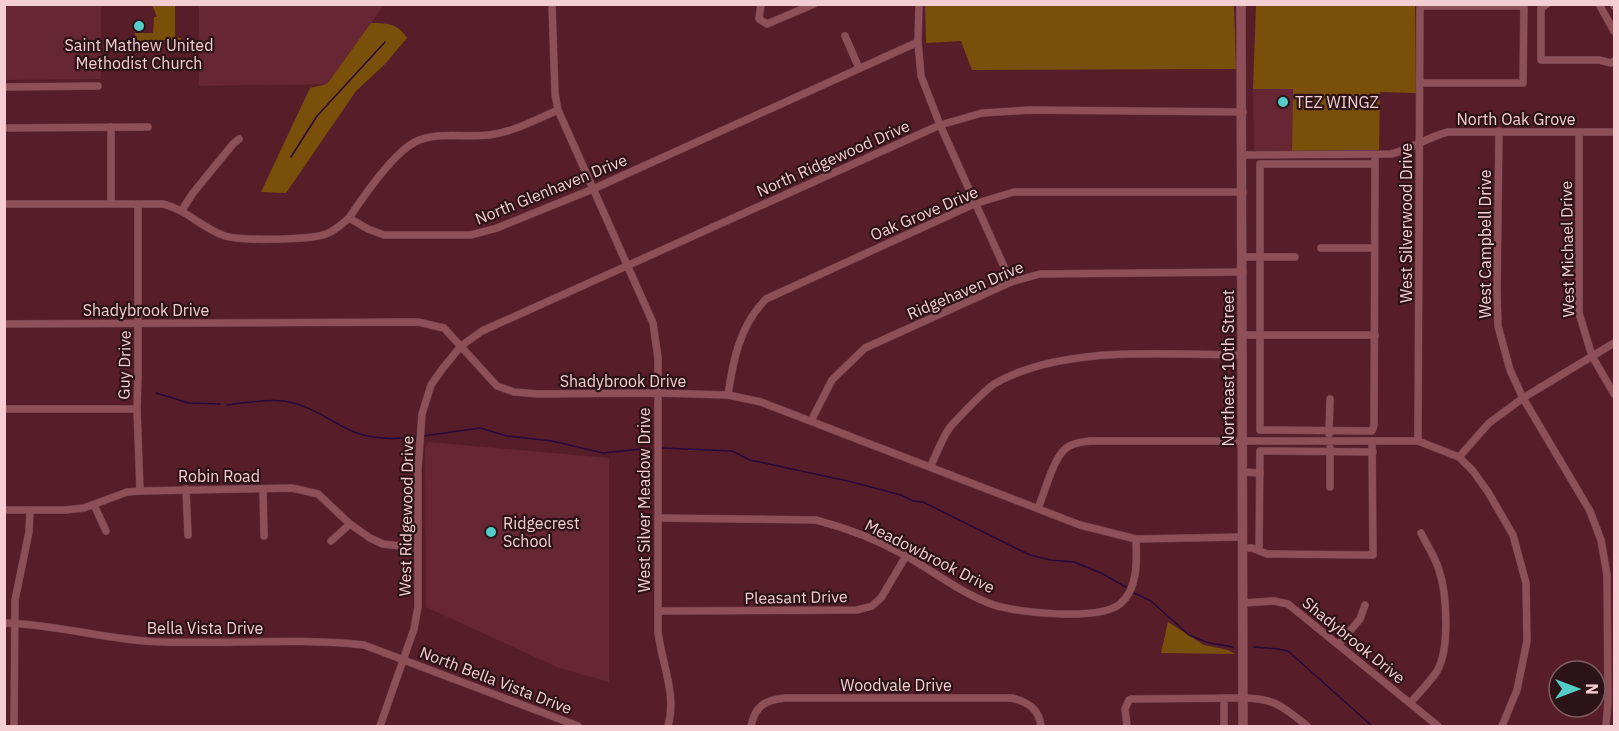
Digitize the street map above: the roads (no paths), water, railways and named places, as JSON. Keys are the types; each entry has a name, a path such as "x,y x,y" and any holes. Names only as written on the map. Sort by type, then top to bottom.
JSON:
{"main road":[{"name":"Northeast 10th Street","path":"1243,6 1243,726"}],"street":[{"name":"West Silver Meadow Drive","path":"552,4 555,94 558,110 653,323 658,358 658,611 660,650 671,690 668,726"},
{"path":"761,4 759,19 766,24 814,4"},
{"path":"919,4 918,42 921,76 940,124 1011,282"},
{"path":"1547,4 1541,8 1541,60 1599,60 1611,63 1614,61"},
{"path":"1599,4 1614,31"},
{"path":"1420,5 1524,5 1523,83 1420,83"},
{"name":"West Silverwood Drive","path":"1418,441 1420,5"},
{"path":"845,36 859,68"},
{"name":"North Glenhaven Drive","path":"349,218 384,235 471,235 507,224 593,189 918,42"},
{"path":"4,87 98,86"},
{"path":"4,204 163,204 182,210 210,229 226,236 241,238 315,237 334,230 349,218 382,173 414,142 431,137 478,136 508,132 558,110"},
{"name":"North Ridgewood Drive","path":"461,346 482,331 940,124 982,113 1030,110 1243,112"},
{"path":"111,127 111,203"},
{"path":"4,128 148,127"},
{"name":"West Campbell Drive","path":"1499,131 1498,326 1510,370 1523,398 1590,511 1601,540 1607,575 1608,701 1605,726"},
{"name":"North Oak Grove","path":"1243,155 1375,155 1407,150 1433,136 1448,132 1614,132"},
{"name":"West Michael Drive","path":"1579,132 1579,313 1592,356 1614,394"},
{"path":"182,210 219,160 240,139"},
{"path":"1375,155 1375,164 1374,248 1375,335 1374,425 1372,430 1260,430 1260,164 1375,164"},
{"name":"Oak Grove Drive","path":"728,395 731,371 747,323 754,311 766,299 975,204 1014,192 1243,192"},
{"name":"Guy Drive","path":"138,204 137,410 140,490"},
{"path":"1321,248 1374,248"},
{"path":"1243,257 1295,257"},
{"name":"Ridgehaven Drive","path":"811,421 832,380 865,348 1011,282 1040,274 1243,272"},
{"name":"Shadybrook Drive","path":"4,324 418,322 432,324 444,328 497,386 514,392 728,395 761,402 1080,525 1136,539 1243,537"},
{"path":"1243,335 1375,335"},
{"path":"1459,457 1489,423 1523,398 1614,343"},
{"name":"West Ridgewood Drive","path":"380,726 414,629 418,607 419,442 422,414 431,385 461,346"},
{"path":"930,466 950,427 993,385 1022,371 1082,356 1243,355"},
{"path":"1330,399 1330,487"},
{"path":"4,409 137,410"},
{"path":"1038,508 1058,460 1065,450 1075,443 1091,441 1418,441 1459,457 1473,471 1488,492 1513,535 1526,583 1527,641 1516,690 1502,726"},
{"path":"1243,548 1259,549 1267,554 1373,555 1372,441"},
{"path":"1259,549 1260,451 1373,452"},
{"path":"1243,472 1260,472"},
{"name":"Robin Road","path":"4,510 66,510 94,505 118,495 140,490 292,488 318,494 350,524 370,538 383,544 418,548"},
{"path":"186,489 188,536"},
{"path":"263,489 264,537"},
{"path":"94,505 106,531"},
{"path":"14,726 16,591 29,532 30,510"},
{"name":"Meadowbrook Drive","path":"658,518 816,520 855,532 906,556 963,591 994,605 1054,614 1108,611 1121,603 1131,587 1136,572 1136,539"},
{"path":"331,541 350,524"},
{"path":"1410,703 1436,671 1442,660 1444,644 1444,587 1439,568 1421,533"},
{"name":"Pleasant Drive","path":"658,611 857,610 872,606 881,598 906,556"},
{"name":"Shadybrook Drive","path":"1243,603 1274,601 1288,604 1438,726"},
{"path":"1339,644 1360,619 1365,605"},
{"name":"Bella Vista Drive","path":"4,623 62,628 107,638 162,642 326,641 364,645 404,659"},
{"name":"North Bella Vista Drive","path":"404,659 578,726"},
{"name":"Woodvale Drive","path":"750,726 759,707 770,700 785,698 1012,698 1024,701 1034,708 1041,726"},
{"path":"1224,698 1224,726"},
{"path":"1127,726 1125,710 1131,699 1260,698 1278,703 1307,726"}],"waterway":[{"path":"291,157 317,116 385,42"},
{"path":"156,393 189,403 220,404"},
{"path":"227,405 283,401 311,409 362,435 386,438 418,437"},
{"path":"423,436 480,428 507,436 552,441 603,453 650,448"},
{"path":"662,448 732,451 750,460 901,495 913,501 923,502 1030,555 1074,562 1126,587"},
{"path":"1134,593 1151,601 1189,635 1209,643 1233,647"},
{"path":"1254,647 1288,651 1372,726"}],"place":[{"name":"Saint Mathew United Methodist Church","path":"139,26"},
{"name":"TEZ WINGZ","path":"1283,102"},
{"name":"Ridgecrest School","path":"491,532"}]}
